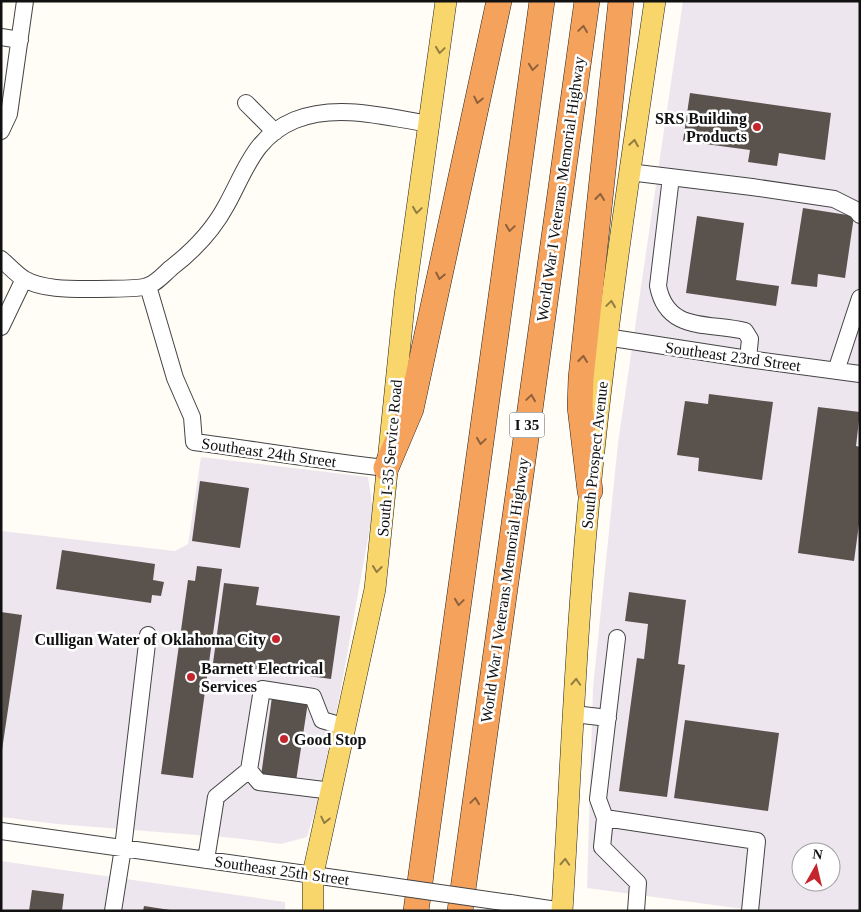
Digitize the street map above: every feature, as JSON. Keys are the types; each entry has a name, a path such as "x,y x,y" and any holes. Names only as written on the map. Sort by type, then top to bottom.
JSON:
{"highway":[{"path":"386,468 411,409 499,1"},
{"name":"I 35","path":"416,911 542,1"},
{"name":"World War I Veterans Memorial Highway","path":"460,911 587,1"},
{"path":"590,492 580,408 581,378 621,1"}],"main road":[{"name":"South I-35 Service Road","path":"313,911 314,874 375,589 405,295 446,1"},
{"name":"South Prospect Avenue","path":"562,911 590,492 606,337 655,1"}],"street":[{"path":"1,131 9,114 25,1"},
{"path":"1,37 20,40"},
{"path":"246,103 275,132"},
{"path":"1,259 24,279 44,286 77,289 148,286 187,256 208,233 226,207 256,149 275,132 294,120 316,113 346,111 430,124"},
{"path":"629,172 834,200 856,210 860,215"},
{"path":"671,177 658,286 661,300 669,312 684,321 745,332 750,339 748,359"},
{"path":"1,327 24,279"},
{"name":"Southeast 24th Street","path":"148,286 176,378 192,417 194,442 330,462 386,468"},
{"path":"836,371 860,298"},
{"name":"Southeast 23rd Street","path":"606,337 860,374"},
{"path":"112,911 123,848 148,635"},
{"path":"617,638 598,800 605,818 602,847 638,883 636,911"},
{"path":"206,860 216,797 249,770 262,688 313,697 322,720 346,727"},
{"path":"574,714 608,718"},
{"path":"249,770 259,782 332,791"},
{"path":"605,818 757,841 750,911"},
{"name":"Southeast 25th Street","path":"1,831 314,874 562,911"}],"shaded area":[{"path":"683,1 860,1 860,911 758,911 587,888 593,688 618,443"},
{"path":"201,457 368,477 373,510 340,694 317,804 307,837 281,844 234,838 57,824 1,817 1,531 175,551 188,544"},
{"path":"1,861 285,902 285,911 1,911"}],"building":[{"name":"SRS Building Products","path":"690,93 831,113 825,160 779,153 777,166 748,162 750,150 683,141"},
{"path":"803,208 854,216 845,278 818,274 817,287 791,284"},
{"path":"697,216 744,223 736,280 779,286 776,306 686,293"},
{"path":"709,394 773,402 762,480 698,471 699,458 677,455 685,401 708,404"},
{"path":"818,407 860,412 856,446 860,447 860,517 854,561 798,553"},
{"path":"200,481 249,488 240,548 192,541"},
{"path":"62,550 155,564 153,580 164,582 161,596 152,595 151,603 56,589"},
{"name":"Barnett Electrical Services","path":"197,566 222,569 193,778 161,774 188,580 195,581"},
{"name":"Culligan Water of Oklahoma City","path":"224,583 259,587 256,605 340,616 331,679 213,663"},
{"path":"629,592 686,600 678,664 685,665 667,797 619,791 637,658 644,659 648,624 625,621"},
{"path":"1,612 22,615 2,750 1,750"},
{"name":"Good Stop","path":"272,697 308,702 296,781 261,776"},
{"path":"685,720 779,733 768,811 674,798"},
{"path":"32,890 64,894 62,911 29,911"},
{"path":"144,906 170,910 170,911 143,911"}],"place":[{"name":"SRS Building Products","path":"757,127"},
{"name":"Culligan Water of Oklahoma City","path":"276,639"},
{"name":"Barnett Electrical Services","path":"191,677"},
{"name":"Good Stop","path":"284,739"}]}
